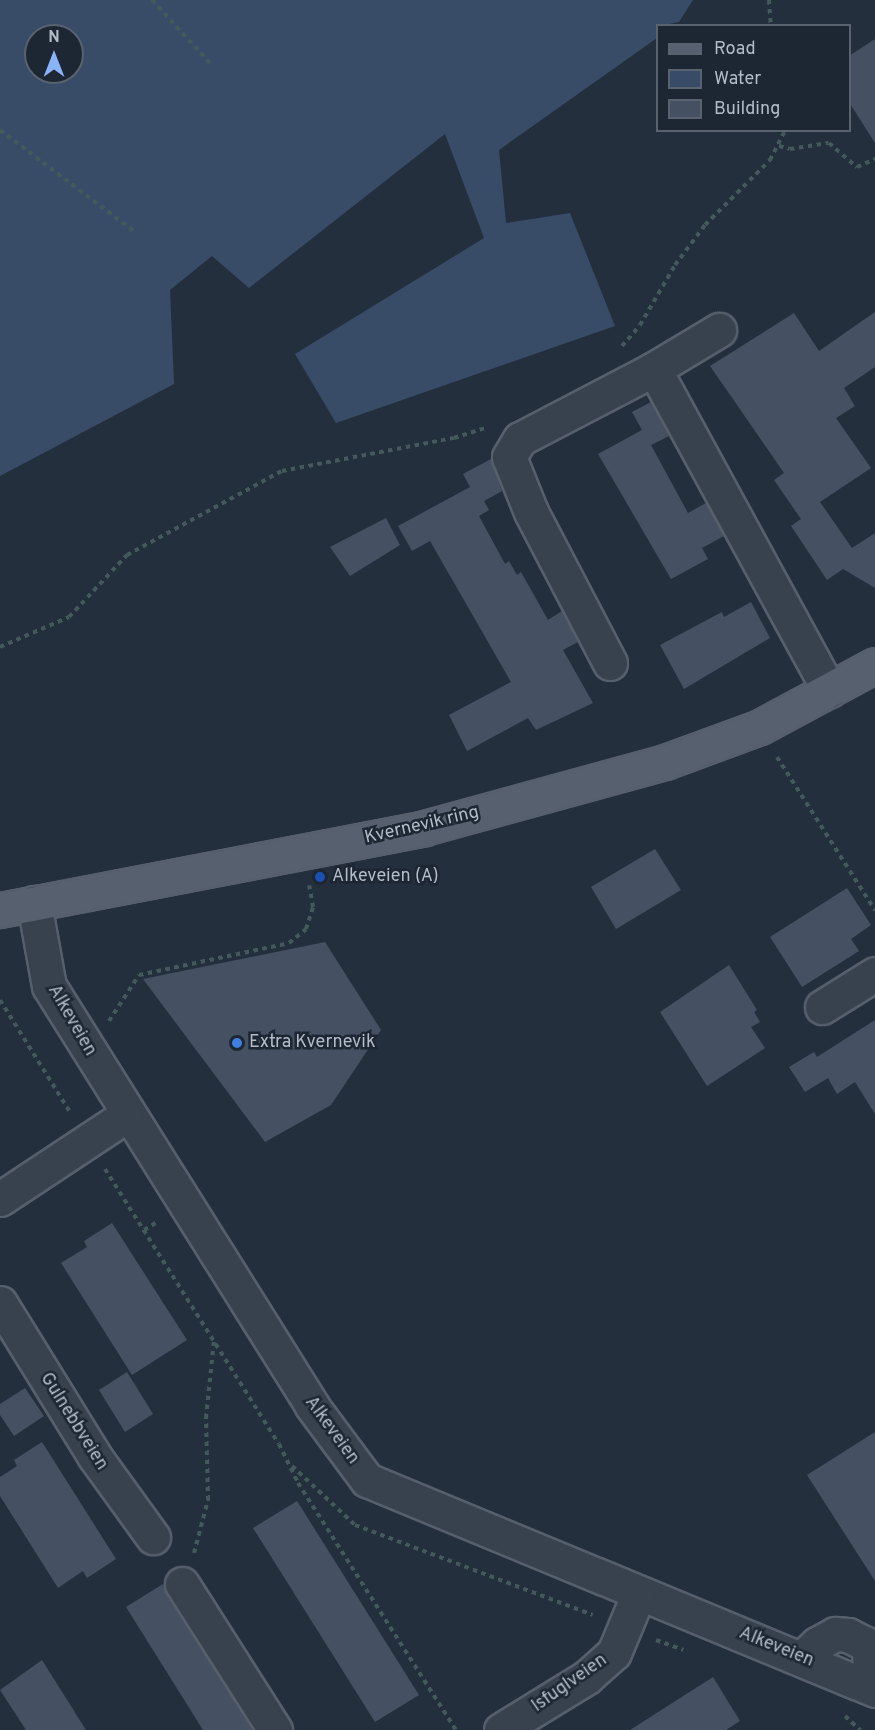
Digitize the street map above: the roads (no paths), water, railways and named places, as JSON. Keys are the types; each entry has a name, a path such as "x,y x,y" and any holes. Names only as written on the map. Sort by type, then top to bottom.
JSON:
{"main road":[{"name":"Kvernevik ring","path":"0,910 424,828 664,762 760,728 875,665"}],"street":[{"path":"610,663 531,512 509,458 520,439 654,369 719,330"},
{"path":"654,369 829,690"},
{"name":"Alkeveien","path":"34,903 49,986 127,1115 188,1205 312,1406 367,1480 873,1688"},
{"path":"822,1007 875,974"},
{"path":"0,1199 127,1115"},
{"name":"Gulnebbveien","path":"0,1303 95,1458 153,1537"},
{"path":"182,1584 275,1730"},
{"name":"Isfuglveien","path":"501,1730 587,1677 614,1653 626,1629 639,1593"}],"water":[{"path":"0,0 693,0 679,22 656,24 656,39 499,150 506,223 570,213 615,326 336,423 295,354 484,238 445,134 249,288 212,256 170,290 174,384 0,476"}],"place":[{"name":"Alkeveien (A)","path":"320,877"},
{"name":"Extra Kvernevik","path":"237,1043"}]}
